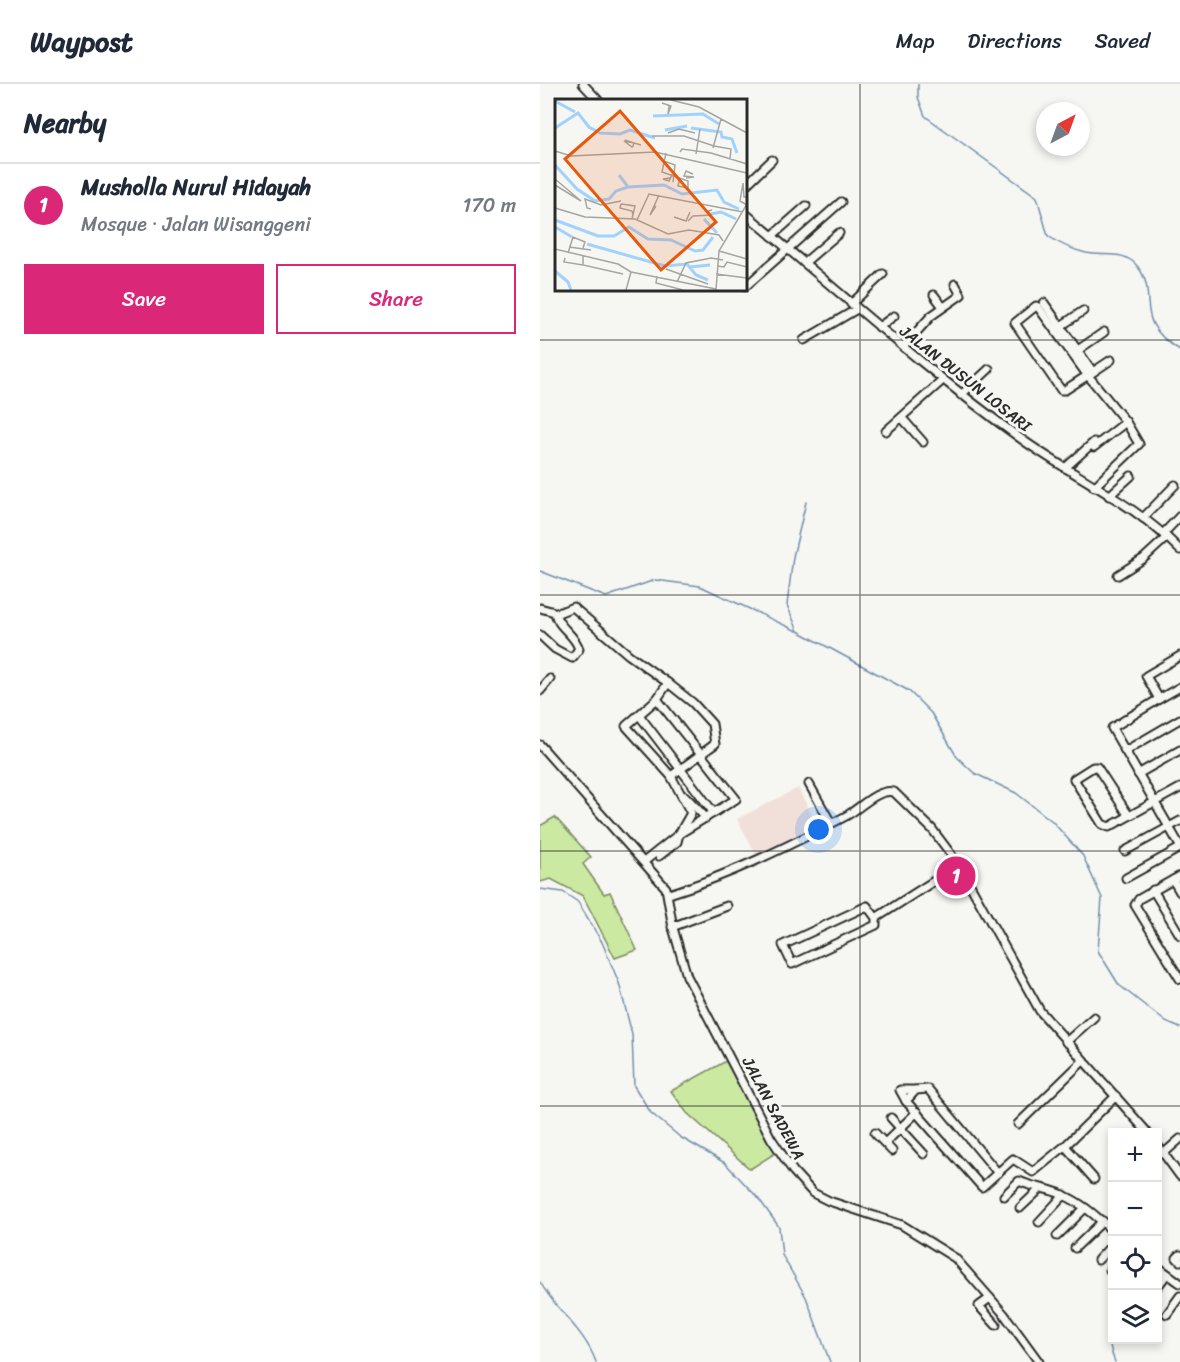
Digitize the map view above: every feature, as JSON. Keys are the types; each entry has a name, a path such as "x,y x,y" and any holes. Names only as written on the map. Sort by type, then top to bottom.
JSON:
{"street":[{"path":"583,84 597,99"},
{"path":"747,184 772,160"},
{"path":"747,285 786,248 841,202"},
{"path":"772,236 806,206"},
{"name":"JALAN DUSUN LOSARI","path":"747,215 961,395 1065,468 1143,518 1180,550"},
{"path":"804,263 838,233"},
{"path":"804,340 854,307 883,274"},
{"path":"903,347 943,307 962,294 955,284"},
{"path":"934,295 943,307"},
{"path":"1044,303 1078,350 1090,374"},
{"path":"1094,487 1139,444 1126,422 1090,374 1037,306 1016,320 1015,323 1060,390 1065,390 1090,374 1111,360"},
{"path":"1061,326 1083,311"},
{"path":"879,327 894,316"},
{"path":"1078,350 1104,332"},
{"path":"961,395 989,369"},
{"path":"886,431 943,380"},
{"path":"902,418 923,442"},
{"path":"1094,447 1126,422"},
{"path":"1065,468 1105,434"},
{"path":"1109,496 1131,476"},
{"path":"1143,518 1175,485"},
{"path":"1118,575 1143,559 1180,516"},
{"path":"540,609 555,613 573,607 629,655 693,703 712,724 715,744 671,776"},
{"path":"540,635 564,656 572,658 579,649 577,641 556,621 555,613"},
{"path":"1159,699 1146,676 1180,656"},
{"path":"540,691 550,680"},
{"path":"668,683 657,699 626,726 671,776 691,813"},
{"path":"1126,878 1180,847 1112,728 1180,687"},
{"path":"657,699 736,799 679,834"},
{"path":"639,715 714,813"},
{"path":"1125,751 1180,719"},
{"path":"541,748 604,820 646,863 669,894 733,870 831,823 883,792 894,792 932,829 959,865 977,893 1030,995 1066,1042 1144,1128"},
{"path":"1138,774 1180,750"},
{"path":"1128,816 1096,766 1074,779 1105,827 1128,816 1154,803 1180,788"},
{"path":"809,784 831,823"},
{"path":"679,791 706,818"},
{"path":"646,863 677,842 693,804"},
{"path":"1125,851 1180,820"},
{"path":"876,918 959,865"},
{"path":"1180,892 1176,878 1153,890 1135,905 1180,979"},
{"path":"1153,890 1180,935"},
{"name":"JALAN SADEWA","path":"669,894 672,927 687,976 771,1138 803,1184 829,1201 887,1219 915,1232 955,1258 990,1298 1039,1362"},
{"path":"672,927 727,906"},
{"path":"867,906 876,918 876,925 792,964 783,945 867,906"},
{"path":"1066,1042 1094,1017"},
{"path":"1018,1124 1083,1061"},
{"path":"998,1173 928,1089 900,1090 906,1101 982,1187 998,1173 1013,1159 1033,1172 1065,1146 1116,1096"},
{"path":"906,1101 916,1090"},
{"path":"885,1143 917,1112"},
{"path":"891,1118 924,1154"},
{"path":"875,1133 892,1151"},
{"path":"1180,1139 1162,1154 1180,1176"},
{"path":"1065,1146 1094,1179"},
{"path":"1004,1196 1019,1181 1039,1190 1064,1195 1108,1226"},
{"path":"1020,1208 1039,1190"},
{"path":"1039,1222 1064,1195"},
{"path":"1057,1236 1084,1208"},
{"path":"1075,1248 1102,1221"},
{"path":"1098,1260 1108,1250"},
{"path":"1180,1255 1177,1258 1180,1261"},
{"path":"1162,1270 1180,1283"},
{"path":"1162,1281 1167,1274"},
{"path":"1167,1314 1180,1296"},
{"path":"990,1298 979,1306 996,1325"}],"shaded area":[{"path":"798,788 816,824 757,856 737,819"}],"green space":[{"path":"555,817 591,857 583,864 604,894 610,892 637,950 615,958 583,896 551,879 540,882 540,826"},
{"path":"728,1060 777,1152 750,1169 687,1113 671,1091"}],"waterway":[{"path":"918,84 918,97 925,116 1037,197 1048,236 1081,252 1120,256 1133,261 1144,278 1148,308 1155,328 1180,350"},
{"path":"806,502 793,557 787,605 798,631 909,691 931,713 957,757 974,773 1016,793 1052,821 1083,856 1102,898 1098,951 1119,985 1166,1022 1180,1028"},
{"path":"540,571 606,597 655,580 700,586 797,631"},
{"path":"540,889 563,892 578,902 602,942 619,983 632,1034 634,1086 651,1113 680,1137 725,1163 759,1199 779,1227 782,1255 806,1297 830,1362"},
{"path":"540,1282 577,1330 591,1350 596,1362"},
{"path":"1110,1344 1115,1362"}],"place":[{"name":"Musholla Nurul Hidayah","path":"956,876"}]}
